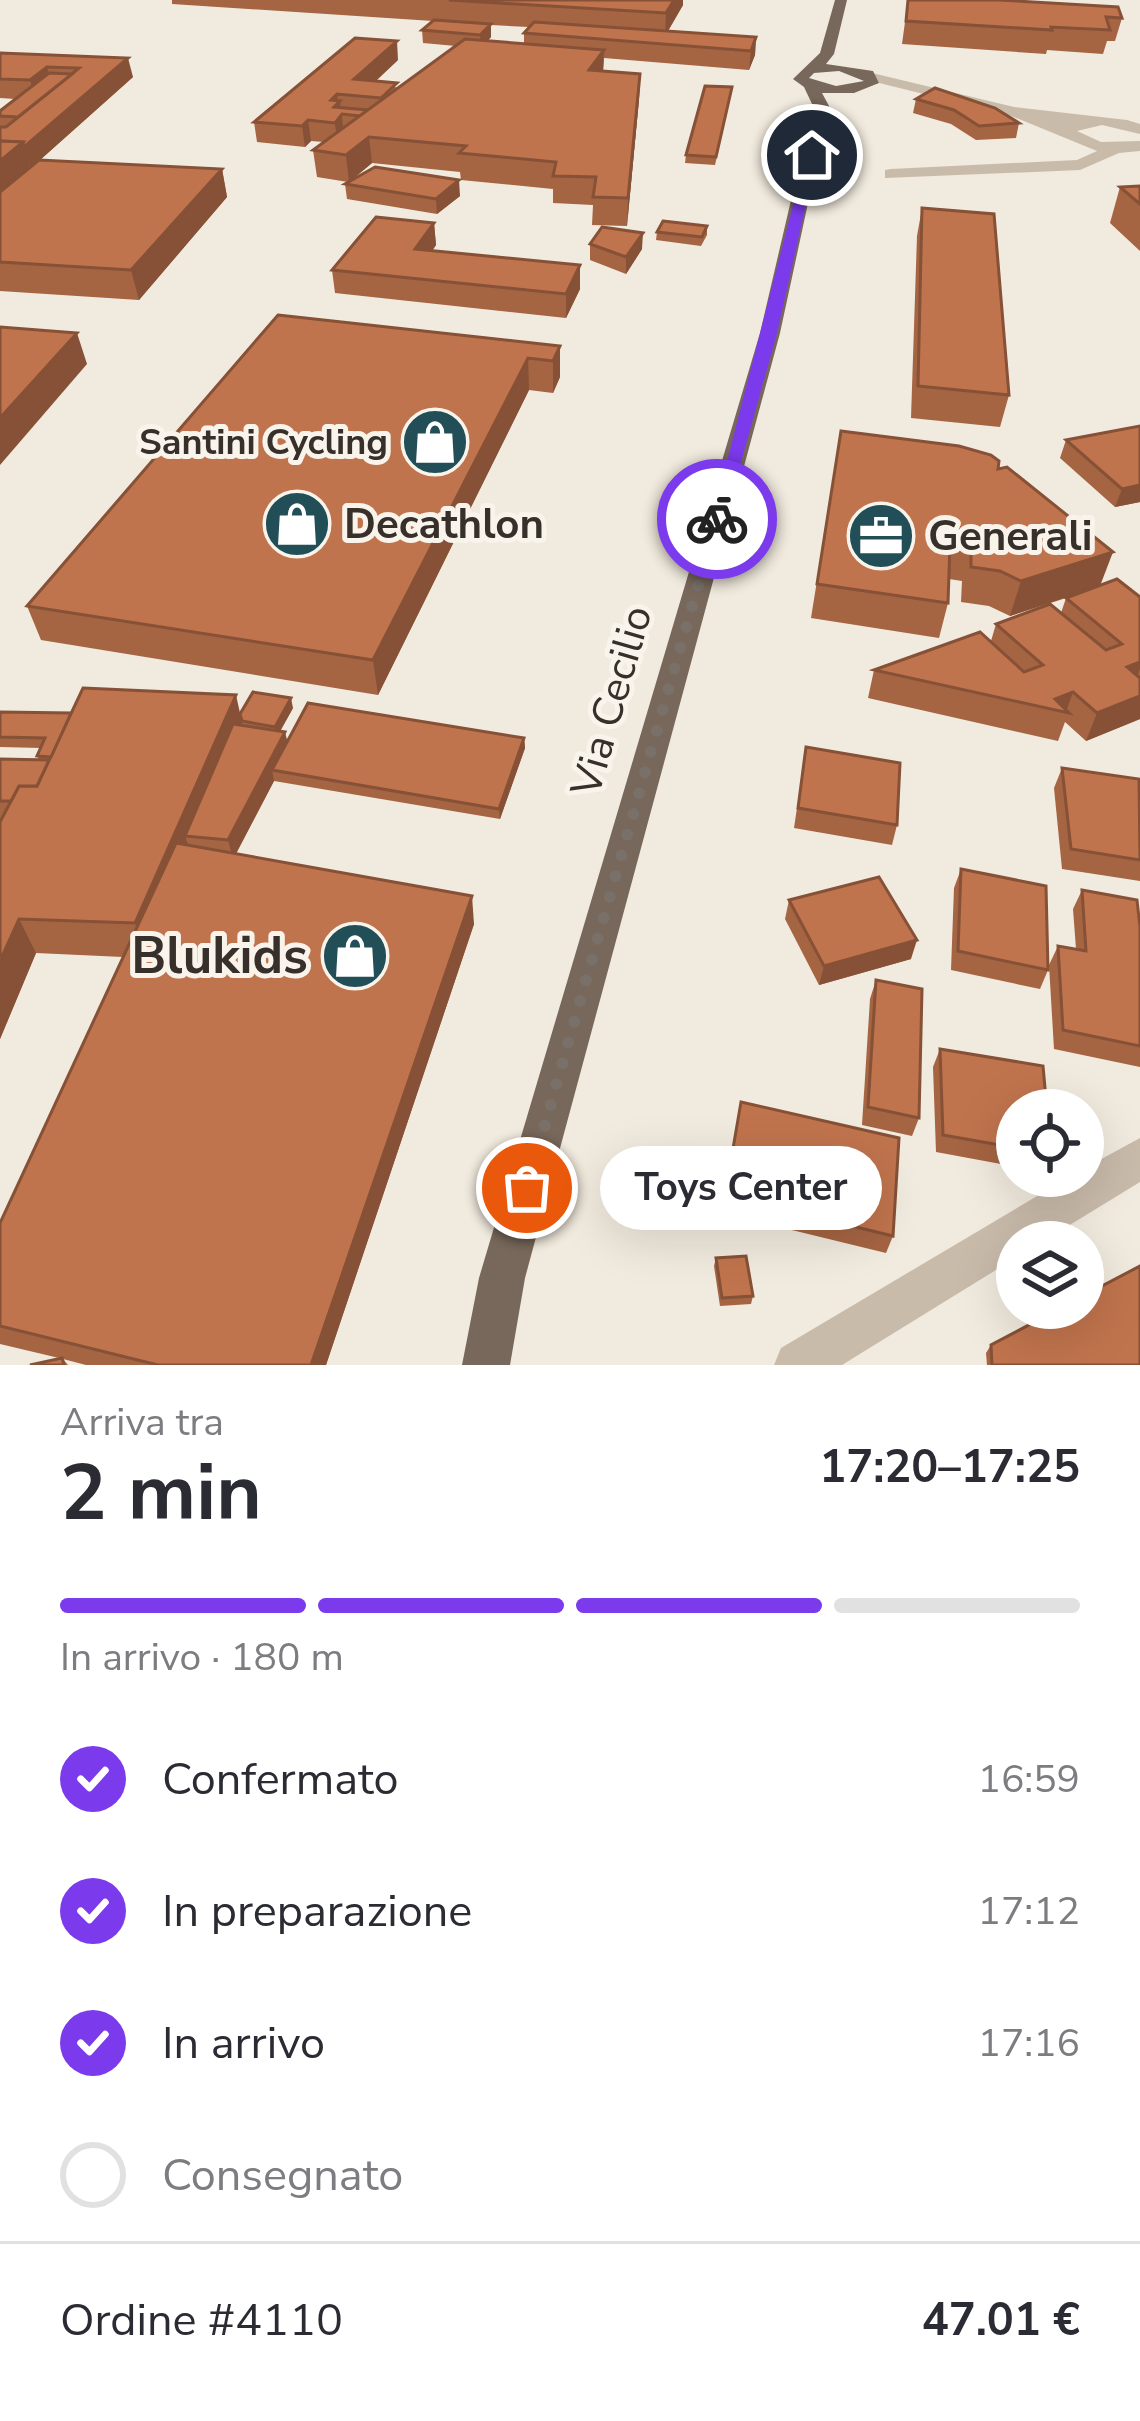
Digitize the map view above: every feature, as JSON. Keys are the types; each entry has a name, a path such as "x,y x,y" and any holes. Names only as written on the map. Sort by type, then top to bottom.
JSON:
{"main road":[{"path":"815,68 831,42 841,0"},
{"path":"831,42 855,69 861,85"},
{"path":"815,68 855,69"},
{"name":"Via Cecilio","path":"481,1365 770,333 814,105 800,75 815,68"},
{"path":"814,105 861,85"},
{"path":"814,105 861,85"}],"street":[{"path":"861,85 923,90 1014,112 1139,128"},
{"path":"1014,112 1074,137 1130,148"},
{"path":"1048,167 1083,155 1069,127 1089,120"},
{"path":"891,174 1080,165 1130,148"},
{"path":"798,1365 1140,1158"}],"building":[{"path":"449,0 674,0 666,13"},
{"path":"908,0 1118,7 1122,18 1106,17 1110,30 906,21"},
{"path":"434,20 491,24 480,35 422,30"},
{"path":"534,22 756,37 751,51 524,33"},
{"path":"355,38 397,41 354,79 397,83 381,98 337,94 331,100 340,101 334,107 368,110 360,116 342,114 335,123 254,122"},
{"path":"465,39 604,50 589,70 640,74 628,198 593,197 596,177 553,176 556,162 459,153 466,146 369,137 346,155 313,150"},
{"path":"0,53 128,58 24,147 23,142 0,141 0,127 79,68 47,67 30,80 0,79"},
{"path":"49,73 72,74 18,117 0,116 0,111"},
{"path":"705,86 732,87 716,157 686,155"},
{"path":"935,88 995,108 1019,123 979,126 954,110 916,99"},
{"path":"0,141 23,142 0,161"},
{"path":"39,160 222,169 131,270 0,262 0,192"},
{"path":"375,167 459,180 436,199 345,184"},
{"path":"1140,186 1140,204 1120,187"},
{"path":"922,208 994,214 1009,395 918,386"},
{"path":"376,217 434,223 415,249 580,265 566,294 332,270"},
{"path":"663,221 707,226 702,237 657,232"},
{"path":"602,227 643,233 626,257 590,244"},
{"path":"278,315 560,346 553,361 528,358 373,660 27,606"},
{"path":"0,327 77,333 0,418"},
{"path":"1140,426 1140,485 1122,489 1066,440"},
{"path":"841,431 959,446 991,455 999,461 998,469 1007,467 1113,552 1021,581 1000,571 971,567 971,547 950,544 948,603 817,584"},
{"path":"1117,579 1140,597 1140,662 1127,667 1140,678 1140,696 1097,713 1073,692 1055,699 1069,713 874,670 980,632 1024,672 1043,665 996,624 1050,604 1106,650 1122,644 1066,598"},
{"path":"83,688 236,695 135,923 19,919 0,961 0,822 19,786 37,786"},
{"path":"253,692 291,698 275,727 242,721 240,714"},
{"path":"308,703 524,738 499,809 272,770"},
{"path":"0,712 71,713 51,757 37,756 45,738 0,737"},
{"path":"233,724 285,732 228,840 185,836"},
{"path":"806,747 900,763 897,825 798,808"},
{"path":"0,759 49,760 37,786 19,786 11,801 0,801"},
{"path":"1062,768 1139,779 1140,860 1071,849"},
{"path":"176,843 472,896 311,1365 158,1365 0,1326 0,1223"},
{"path":"961,869 1046,886 1048,970 958,951"},
{"path":"879,877 917,940 824,966 789,900"},
{"path":"1082,890 1137,900 1140,1046 1063,1030 1058,946 1086,951"},
{"path":"876,980 922,989 919,1118 868,1107"},
{"path":"940,1049 1043,1066 1045,1089 996,1089 996,1144 943,1135"},
{"path":"741,1102 899,1138 893,1236 725,1195"},
{"path":"746,1256 753,1296 722,1298 716,1258"},
{"path":"1140,1266 1140,1365 992,1365 991,1345 1021,1329 1104,1329 1104,1285"},
{"path":"62,1358 64,1365 30,1365"}],"way so far":[{"path":"527,1188 717,519"}],"place":[{"name":"Santini Cycling","path":"435,442"},
{"name":"Decathlon","path":"297,524"},
{"name":"Generali","path":"881,536"},
{"name":"Blukids","path":"355,956"},
{"name":"Toys Center","path":"527,1188"}],"route":[{"path":"717,519 770,333 812,155"}]}
